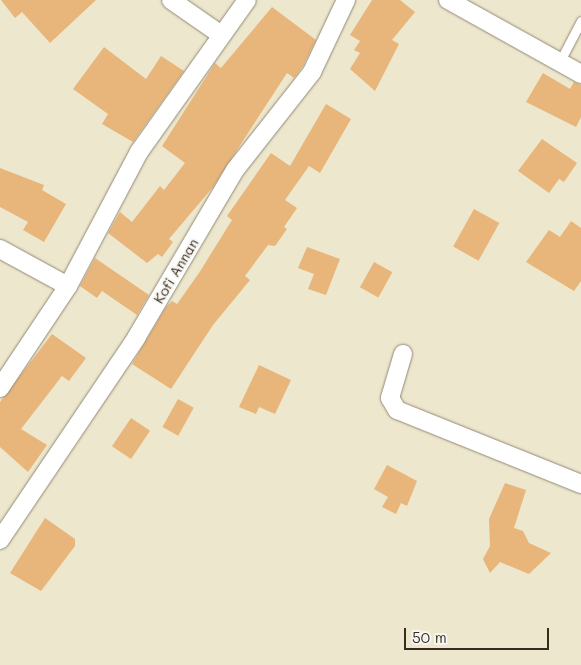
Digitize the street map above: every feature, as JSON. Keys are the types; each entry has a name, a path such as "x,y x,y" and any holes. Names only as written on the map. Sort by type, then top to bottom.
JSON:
{"street":[{"path":"171,0 220,34"},
{"path":"0,388 68,286 139,152 220,34 247,0"},
{"name":"Kofi Annan","path":"0,540 136,338 235,170 312,72 346,0"},
{"path":"448,0 581,74"},
{"path":"0,249 68,286"},
{"path":"403,354 390,398 397,410 581,484"}],"lane":[{"path":"560,62 581,21"}],"building":[{"path":"1,0 96,0 50,43 22,12 15,18"},
{"path":"372,0 400,0 415,12 392,40 399,44 375,91 350,69 360,53 354,50 360,41 350,35"},
{"path":"272,7 316,40 303,66 294,78 287,73 213,187 169,239 173,242 162,257 158,254 147,263 108,233 120,212 132,222 160,186 164,190 185,163 162,146 215,63 221,68"},
{"path":"104,47 146,79 161,56 184,71 133,142 102,124 108,114 73,89"},
{"path":"543,73 570,89 574,82 581,85 581,117 576,127 526,102"},
{"path":"326,104 351,119 320,173 309,166 285,200 297,208 284,227 287,229 275,246 268,245 245,276 250,280 213,325 171,389 132,364 166,307 172,301 177,304 199,273 232,220 227,216 271,153 290,166"},
{"path":"542,139 577,163 564,182 559,179 549,193 518,171"},
{"path":"0,168 44,185 42,190 66,204 44,242 23,230 28,222 0,207"},
{"path":"474,209 499,223 479,261 453,247"},
{"path":"571,221 581,228 581,281 574,291 526,262 549,230 560,237"},
{"path":"307,247 340,259 326,295 308,289 314,274 298,268"},
{"path":"95,258 149,295 137,315 102,291 97,298 80,286"},
{"path":"374,262 392,272 378,298 360,287"},
{"path":"52,334 86,358 69,381 62,376 21,429 47,445 28,472 0,447 0,402"},
{"path":"259,365 291,380 275,414 259,407 256,414 239,407"},
{"path":"178,399 194,408 178,436 162,427"},
{"path":"131,418 150,431 131,459 112,446"},
{"path":"387,465 417,481 407,506 401,503 396,514 382,507 388,497 374,489"},
{"path":"505,483 526,490 514,528 523,531 529,543 551,553 529,574 500,562 490,573 483,559 490,546 489,519"},
{"path":"45,518 75,539 75,546 41,591 10,573"}]}
